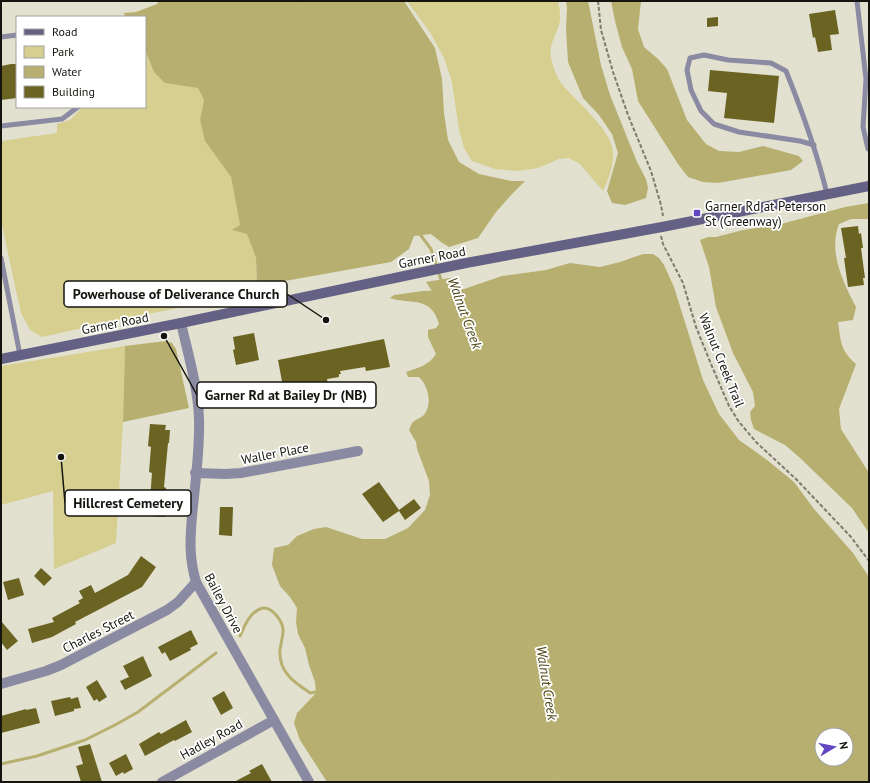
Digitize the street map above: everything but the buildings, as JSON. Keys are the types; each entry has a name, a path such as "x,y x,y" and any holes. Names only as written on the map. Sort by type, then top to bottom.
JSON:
{"main road":[{"name":"Garner Road","path":"1,359 466,263 869,186"}],"street":[{"name":"Bailey Drive","path":"181,323 199,419 190,546 191,566 196,582 309,782"},
{"name":"Waller Place","path":"195,473 241,473 358,450"},
{"name":"Charles Street","path":"1,684 61,665 153,618 178,602 196,582"},
{"name":"Hadley Road","path":"162,782 274,720"}],"lane":[{"path":"857,1 866,79 862,127 869,151"},
{"path":"1,37 16,35"},
{"path":"814,145 800,141 739,132 714,124 701,111 691,90 687,70 690,58 704,55 728,60 771,64 786,71 814,145 827,194"},
{"path":"1,126 62,119 77,108"},
{"path":"1,258 20,355"}],"path":[{"path":"598,1 601,30 613,72 628,115 651,171 663,215"},
{"name":"Walnut Creek Trail","path":"661,238 683,283 696,327 729,406 738,422 757,443 797,480 851,537 869,561"}],"green space":[{"path":"407,1 558,1 560,19 552,45 552,60 555,71 561,83 600,125 611,144 613,163 609,178 603,191 580,164 569,158 559,159 538,168 517,171 495,169 472,161 464,148 459,130 452,82 444,58 431,34"},
{"path":"146,52 154,72 183,85 198,88 204,100 200,120 205,141 231,177 240,225 233,230 247,234 256,258 257,292 42,337 30,330 21,313 1,220 1,141 57,133 57,124 70,120 82,108 146,108"},
{"path":"125,346 123,422 116,543 54,569 53,491 1,505 1,366"}],"shaded area":[{"path":"159,1 404,1 435,48 442,79 444,113 448,140 459,162 479,174 511,181 525,181 496,212 478,238 449,247 431,234 414,236 409,249 391,262 257,286 256,258 247,234 232,230 240,225 231,177 205,141 200,120 204,100 198,88 165,83 154,72 146,52 146,16 125,16 124,13 136,12 157,4"},
{"path":"566,1 588,1 601,65 610,95 637,162 646,179 648,188 646,198 625,205 612,203 607,191 618,153 612,134 599,115 583,98 568,62"},
{"path":"611,1 641,1 638,29 644,47 667,69 687,120 706,144 719,151 739,152 763,146 799,156 803,161 791,170 718,183 703,182 688,177 678,164 638,101 632,69 622,47"},
{"path":"869,203 869,219 851,219 839,224 835,245 838,267 856,307 853,320 838,322 844,350 856,364 839,409 841,429 869,473 869,533 852,508 799,457 785,445 754,429 750,412 755,406 753,392 733,353 716,307 709,267 700,240 743,230 781,224 845,207"},
{"path":"643,254 653,254 659,258 664,265 674,287 703,380 719,414 739,440 794,482 814,509 853,553 869,577 869,782 327,782 300,740 294,723 297,713 316,693 315,682 305,648 298,634 296,622 297,608 280,586 272,565 274,548 288,545 297,536 314,529 326,527 362,539 385,539 408,528 425,510 430,495 429,481 417,449 416,442 409,430 413,422 424,415 427,410 429,400 425,385 419,377 408,377 406,372 427,363 436,354 428,337 428,330 436,328 439,324 431,309 426,305 390,298 394,295 423,291 464,289 502,276 546,270 570,263 600,267"},
{"path":"166,341 172,343 176,349 189,408 123,422 125,346"}],"water":[{"path":"456,277 457,299 473,329 480,348 480,383 476,393 476,402 482,419 478,424 486,439 498,451 498,458 503,466 503,476 508,492 509,502 505,534 513,578 534,643 548,733 558,755 566,782 551,782 552,758 541,734 527,645 520,630 513,621 508,591 492,553 495,521 490,493 485,477 467,453 462,439 458,410 458,395 463,368 463,359 458,351 447,309 438,300 426,282"}],"waterway":[{"name":"Walnut Creek","path":"297,1 348,57 343,102 367,137 392,186 419,233 431,249 442,283"},
{"path":"240,636 251,615 258,610 267,608 277,616 282,624 283,632 280,655 284,670 294,681 310,693 324,689 330,675 330,657 327,646 313,623 308,604 310,598 314,595 327,591 327,585 342,562 351,558 387,578 394,579 400,576 405,568 417,562 429,563 437,570 445,582 480,604 494,631 503,633 524,633"},
{"path":"1,764 37,756 85,740 115,725 138,712 216,653"}],"place":[{"name":"Garner Rd at Peterson St (Greenway)","path":"697,213"},
{"name":"Powerhouse of Deliverance Church","path":"326,320"},
{"name":"Garner Rd at Bailey Dr (NB)","path":"164,336"},
{"name":"Hillcrest Cemetery","path":"61,457"}]}
